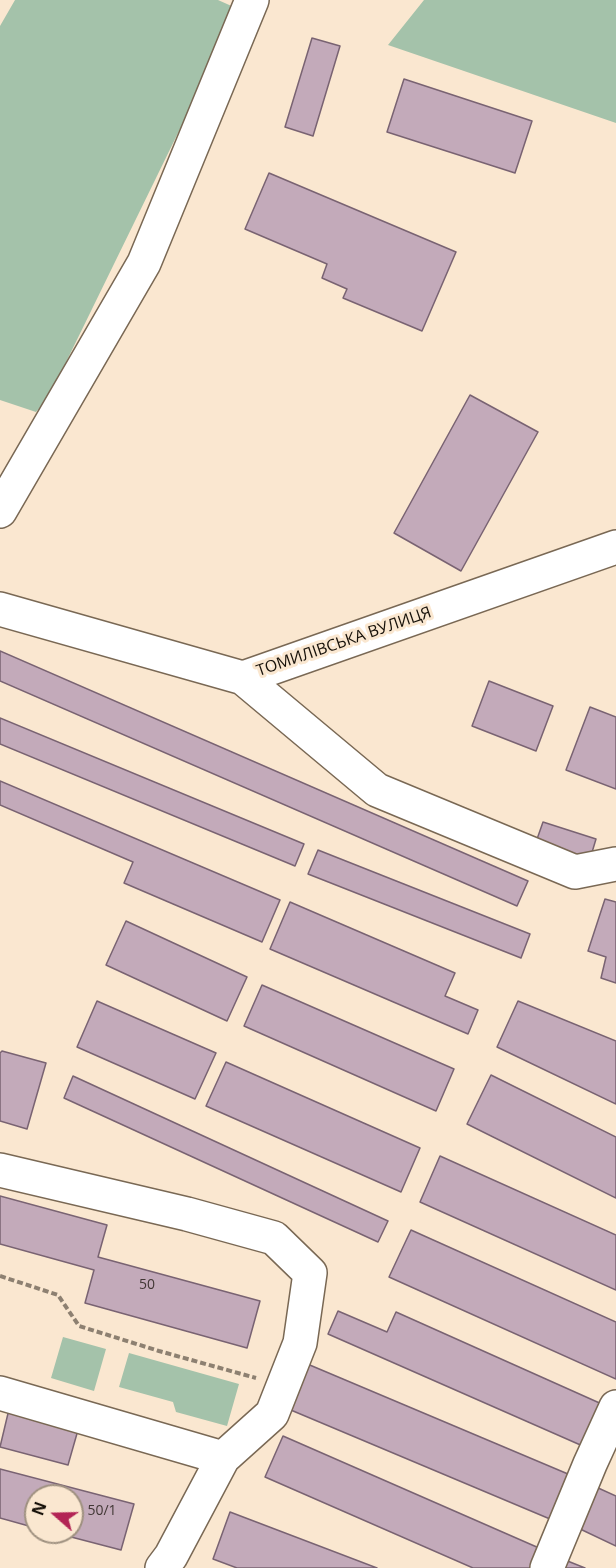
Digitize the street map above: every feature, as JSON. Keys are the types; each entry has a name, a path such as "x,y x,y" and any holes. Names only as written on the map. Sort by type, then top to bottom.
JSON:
{"street":[{"path":"0,511 144,263 252,0"},
{"name":"ТОМИЛІВСЬКА ВУЛИЦЯ","path":"0,609 243,678 616,547"},
{"path":"243,678 377,790 575,872 616,864"},
{"path":"0,1170 187,1214 274,1238 310,1273 300,1343 272,1414 223,1458 171,1556 162,1568"},
{"path":"0,1393 223,1458"},
{"path":"547,1568 616,1407"}],"path":[{"path":"0,1276 58,1294 79,1326 283,1385"}],"green space":[{"path":"15,0 218,0 236,8 199,90 49,397 36,412 0,400 0,26"},
{"path":"424,0 616,0 616,123 388,45"},
{"path":"63,1337 106,1349 94,1391 51,1378"},
{"path":"129,1353 239,1384 227,1426 176,1412 173,1402 119,1387"}],"building":[{"path":"312,38 340,46 313,136 285,127"},
{"path":"404,79 532,121 515,173 387,132"},
{"path":"269,173 456,252 422,331 343,298 347,289 322,278 327,264 245,229"},
{"path":"470,395 538,432 461,571 394,533"},
{"path":"0,651 528,881 517,906 0,681"},
{"path":"489,681 553,706 536,751 472,726"},
{"path":"590,707 616,717 616,789 566,770"},
{"path":"0,718 304,844 295,866 0,744"},
{"path":"0,781 280,900 262,942 124,883 133,862 0,805"},
{"path":"543,822 596,839 590,859 536,842"},
{"path":"318,850 530,934 521,958 308,874"},
{"path":"605,899 616,902 616,983 601,978 606,957 588,951"},
{"path":"290,902 455,973 445,996 478,1010 468,1034 270,949"},
{"path":"126,921 247,977 227,1021 106,965"},
{"path":"262,985 454,1069 436,1111 244,1026"},
{"path":"97,1001 216,1053 195,1099 77,1047"},
{"path":"518,1001 616,1041 616,1104 497,1047"},
{"path":"2,1051 46,1063 27,1129 0,1121 0,1053"},
{"path":"226,1062 420,1148 401,1192 206,1106"},
{"path":"491,1075 616,1137 616,1198 467,1124"},
{"path":"73,1076 388,1221 378,1242 64,1098"},
{"path":"440,1156 616,1235 616,1290 420,1202"},
{"path":"0,1196 107,1225 98,1257 260,1301 247,1348 85,1303 94,1270 0,1244"},
{"path":"411,1230 616,1322 616,1379 389,1277"},
{"path":"338,1311 387,1332 396,1312 604,1405 585,1447 328,1334"},
{"path":"305,1363 568,1474 550,1519 286,1408"},
{"path":"10,1405 80,1423 68,1465 0,1447"},
{"path":"283,1436 539,1548 530,1568 473,1568 265,1477"},
{"path":"0,1469 57,1484 24,1484 24,1525 0,1518"},
{"path":"596,1487 616,1496 616,1546 578,1528"},
{"path":"84,1491 134,1504 121,1550 84,1540"},
{"path":"230,1512 377,1568 237,1568 213,1559"},
{"path":"565,1560 585,1568 562,1568"}]}
